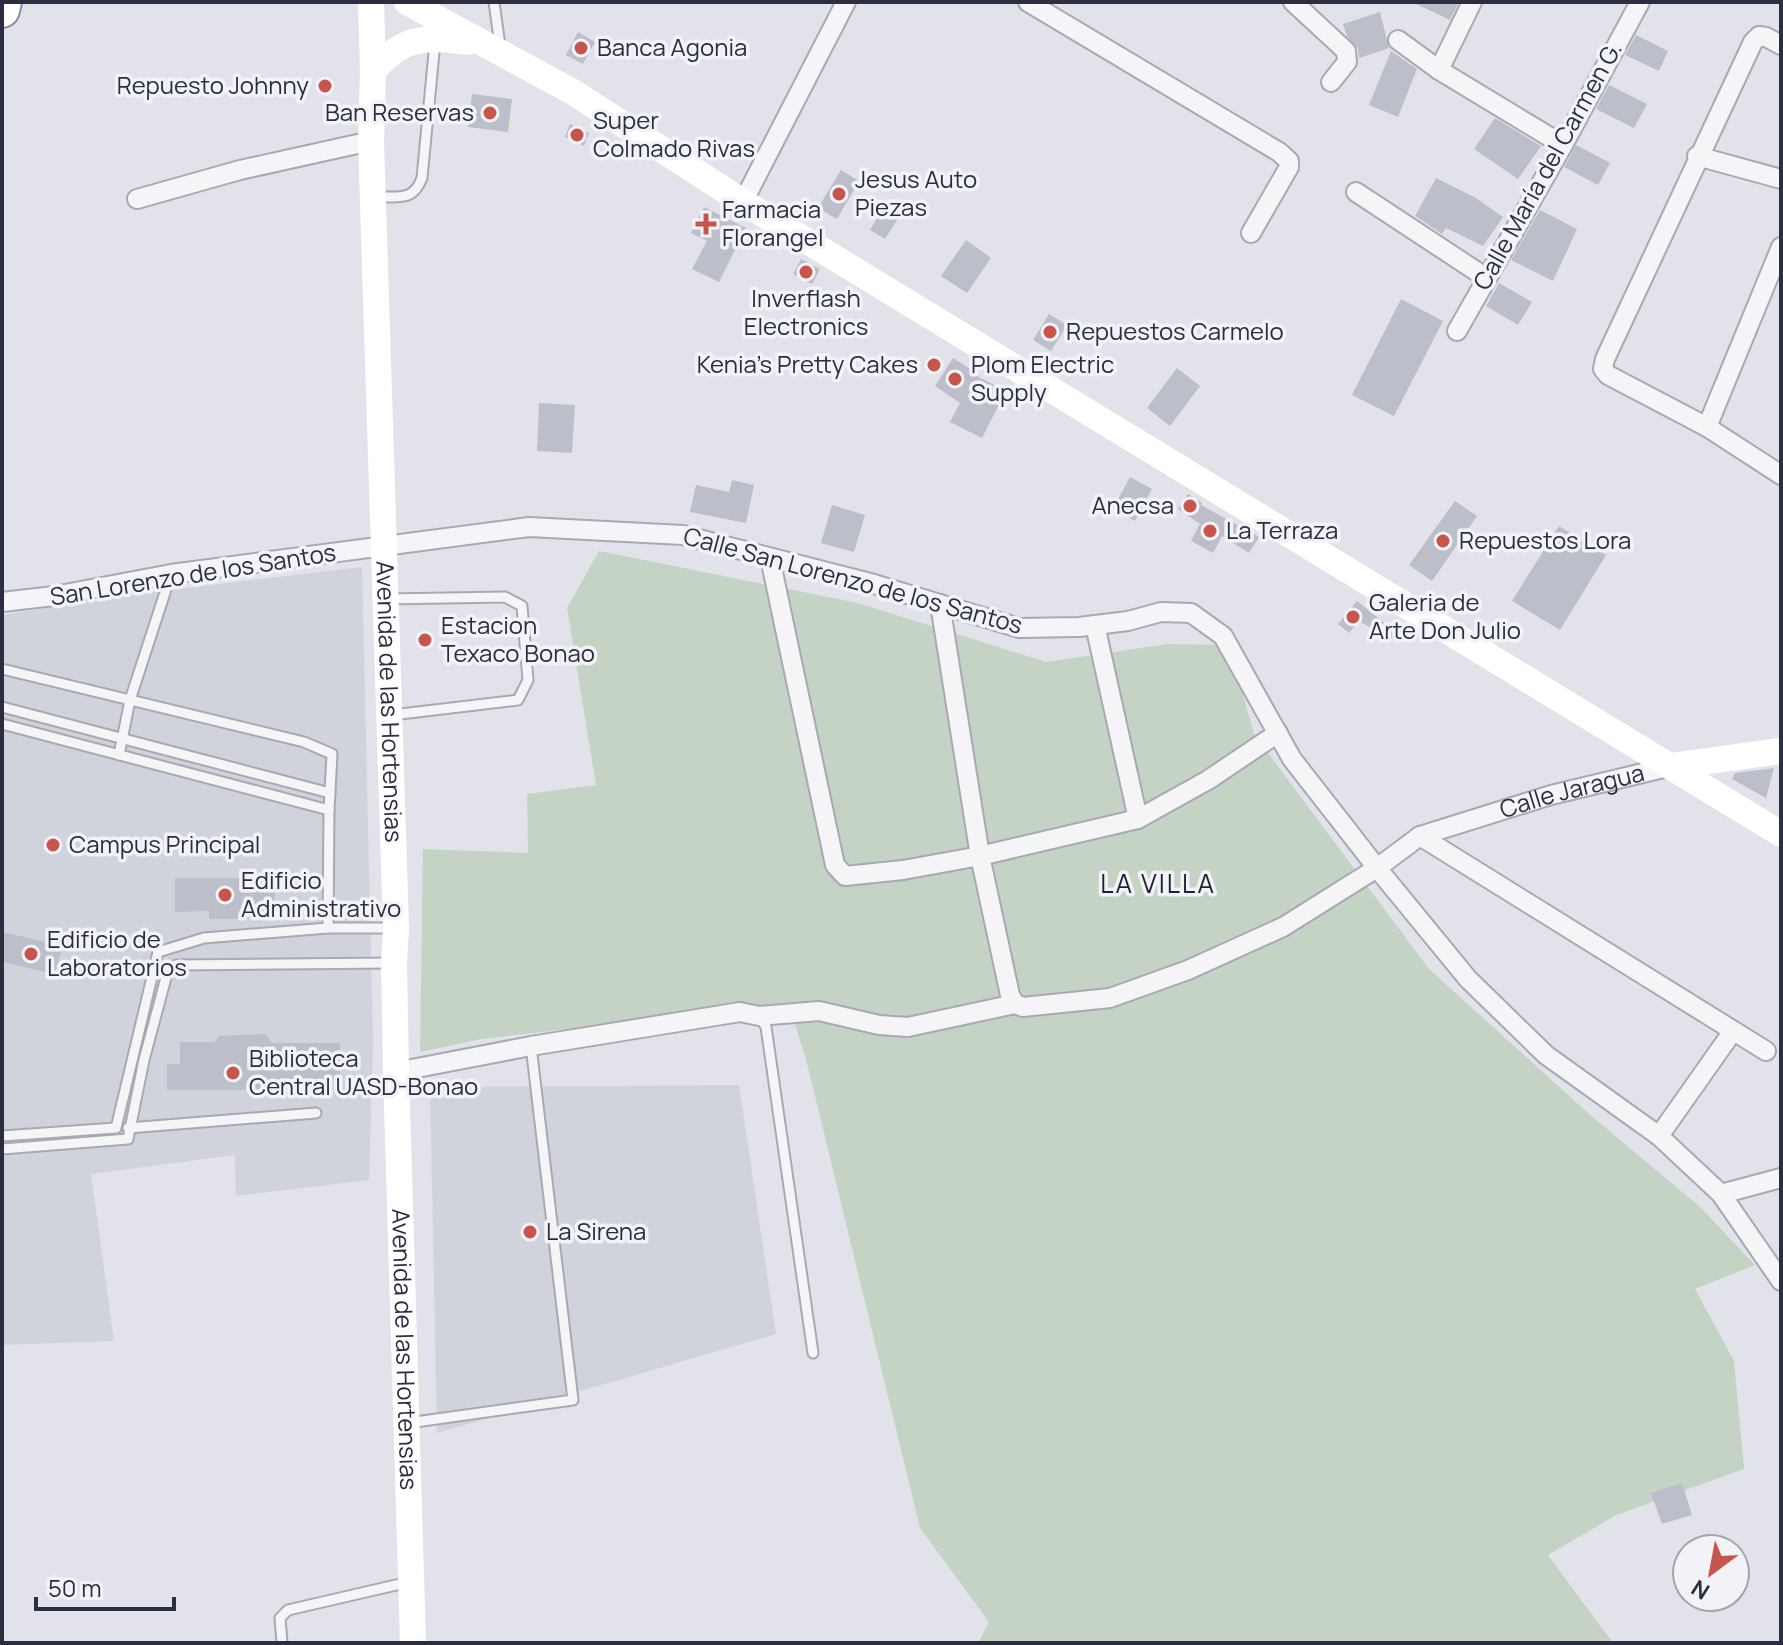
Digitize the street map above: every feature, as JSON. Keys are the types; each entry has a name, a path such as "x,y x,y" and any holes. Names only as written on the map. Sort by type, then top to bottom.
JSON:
{"highway":[{"path":"2,10 4,2"}],"main road":[{"name":"Avenida de las Hortensias","path":"371,2 372,197 396,928 396,1072 413,1643"},
{"path":"407,2 573,92 743,202 1781,834"},
{"path":"440,2 490,48"},
{"path":"373,71 401,45 424,37 490,48"},
{"name":"Calle Jaragua","path":"1672,766 1781,751"}],"street":[{"path":"743,202 846,2"},
{"path":"1028,2 1279,152 1289,161 1289,167 1251,233"},
{"path":"1293,2 1346,51 1347,62 1331,82"},
{"path":"1439,70 1472,2"},
{"name":"Calle María del Carmen G.","path":"1457,331 1640,2"},
{"path":"1781,45 1759,36 1753,42 1697,156 1603,369 1608,375 1707,427 1781,475"},
{"path":"1398,40 1439,70 1563,145"},
{"path":"137,199 297,156 371,141"},
{"path":"1697,156 1781,179"},
{"path":"1356,192 1485,277"},
{"path":"1707,427 1781,247"},
{"name":"Calle San Lorenzo de los Santos","path":"384,547 543,527 683,535 1019,628 1095,625 1128,621 1161,612 1191,613 1223,636 1292,759 1468,979 1546,1055 1659,1136 1721,1194 1781,1281"},
{"name":"San Lorenzo de los Santos","path":"2,602 54,596 171,574 384,547"},
{"path":"770,558 835,865 838,872 852,877 980,856 1138,819 1208,780 1278,733"},
{"path":"940,604 980,856 1010,995 1015,1004"},
{"path":"1095,625 1138,819"},
{"name":"Calle Jaragua","path":"396,1072 531,1046 740,1012 759,1016 819,1011 879,1025 908,1027 1015,1004 1023,1007 1110,998 1188,970 1283,927 1377,868 1420,836 1551,795 1672,766"},
{"path":"1420,836 1766,1051"},
{"path":"1659,1136 1733,1031"},
{"path":"1721,1194 1781,1178"}],"lane":[{"path":"490,48 494,2"},
{"path":"372,197 410,196 418,190 422,178 435,38"},
{"path":"119,755 130,700 171,574"},
{"path":"385,599 505,597 522,606 528,680 518,700 389,716"},
{"path":"2,669 304,742 332,754 328,928"},
{"path":"2,707 330,793"},
{"path":"2,724 329,810"},
{"path":"116,1128 158,952 204,938 328,928 396,928"},
{"path":"2,1149 128,1139 144,1060 167,974 176,965 394,963"},
{"path":"759,1016 766,1027 813,1353"},
{"path":"408,1423 573,1400 531,1046"},
{"path":"2,1136 316,1113"},
{"path":"282,1643 280,1618 288,1610 411,1581"}],"shaded area":[{"path":"362,567 373,1040 369,1180 236,1196 235,1155 91,1174 114,1341 2,1345 2,615 152,592"},
{"path":"739,1085 776,1334 437,1433 430,1087"}],"green space":[{"path":"599,551 858,603 1046,662 1168,644 1229,645 1254,734 1429,969 1588,1113 1700,1207 1755,1265 1695,1289 1734,1361 1744,1469 1616,1515 1548,1555 1613,1643 978,1643 989,1622 920,1528 806,1059 788,1003 482,1039 420,1052 423,849 528,853 527,794 596,785 567,608"}],"building":[{"path":"1412,2 1459,2 1450,20"},
{"path":"1380,12 1389,48 1359,58 1358,49 1347,36 1343,24"},
{"name":"Banca Agonia","path":"578,32 595,42 583,64 566,55"},
{"path":"1636,35 1668,51 1659,71 1625,55"},
{"path":"1391,51 1417,69 1398,117 1369,105"},
{"path":"1609,85 1647,104 1634,128 1596,109"},
{"name":"Ban Reservas","path":"472,94 512,99 508,132 468,127"},
{"path":"1495,118 1541,146 1518,179 1474,149"},
{"name":"Super Colmado Rivas","path":"570,124 589,133 584,146 565,137"},
{"path":"1576,145 1610,163 1598,185 1564,167"},
{"name":"Jesus Auto Piezas","path":"841,170 859,181 837,219 818,208"},
{"path":"1436,178 1476,198 1503,217 1483,246 1446,228 1442,234 1415,216"},
{"path":"887,202 902,212 885,239 870,230"},
{"path":"704,207 746,228 719,282 692,269 707,241 691,233"},
{"path":"1540,210 1577,229 1553,281 1511,260"},
{"path":"966,240 991,258 967,293 941,276"},
{"name":"Inverflash Electronics","path":"801,259 820,269 812,284 793,274"},
{"path":"1499,283 1532,302 1518,325 1486,306"},
{"path":"1401,299 1443,321 1394,416 1352,395"},
{"name":"Repuestos Carmelo","path":"1049,314 1067,325 1051,351 1033,340"},
{"path":"953,358 975,372 973,374 1006,391 982,438 950,422 960,403 935,386"},
{"path":"1177,368 1200,386 1170,426 1147,408"},
{"path":"539,403 575,405 572,453 537,451"},
{"path":"1130,477 1152,489 1135,521 1113,509"},
{"path":"732,480 754,485 746,523 690,512 696,485 729,492"},
{"path":"1188,494 1201,505 1259,537 1249,553 1222,536 1213,553 1191,541 1200,524 1178,509"},
{"name":"Repuestos Lora","path":"1455,501 1477,516 1432,581 1409,565"},
{"path":"832,505 865,515 854,552 821,543"},
{"path":"1559,526 1606,555 1560,630 1512,601"},
{"path":"1357,601 1396,632 1391,639 1359,621 1349,633 1338,624"},
{"path":"1774,768 1766,798 1732,779 1735,773"},
{"name":"Edificio Administrativo","path":"175,878 274,878 275,911 238,911 238,919 209,919 209,911 175,912"},
{"name":"Edificio de Laboratorios","path":"2,932 63,946 54,974 2,962"},
{"path":"265,1034 272,1043 340,1043 340,1090 167,1090 167,1064 180,1064 180,1042 215,1042 219,1036"},
{"path":"1682,1483 1692,1515 1662,1524 1651,1493"}],"place":[{"name":"Banca Agonia","path":"581,48"},
{"name":"Repuesto Johnny","path":"325,86"},
{"name":"Ban Reservas","path":"490,113"},
{"name":"Super Colmado Rivas","path":"577,135"},
{"name":"Jesus Auto Piezas","path":"839,194"},
{"name":"Farmacia Florangel","path":"706,224"},
{"name":"Inverflash Electronics","path":"806,272"},
{"name":"Repuestos Carmelo","path":"1050,332"},
{"name":"Kenia's Pretty Cakes","path":"934,365"},
{"name":"Plom Electric Supply","path":"955,379"},
{"name":"Anecsa","path":"1190,506"},
{"name":"La Terraza","path":"1210,531"},
{"name":"Repuestos Lora","path":"1443,541"},
{"name":"Galeria de Arte Don Julio","path":"1353,617"},
{"name":"Estacion Texaco Bonao","path":"425,640"},
{"name":"Campus Principal","path":"53,845"},
{"name":"Edificio Administrativo","path":"225,895"},
{"name":"Edificio de Laboratorios","path":"31,954"},
{"name":"Biblioteca Central UASD-Bonao","path":"233,1073"},
{"name":"La Sirena","path":"530,1232"}],"district":[{"name":"LA VILLA","path":"1158,884"}]}
